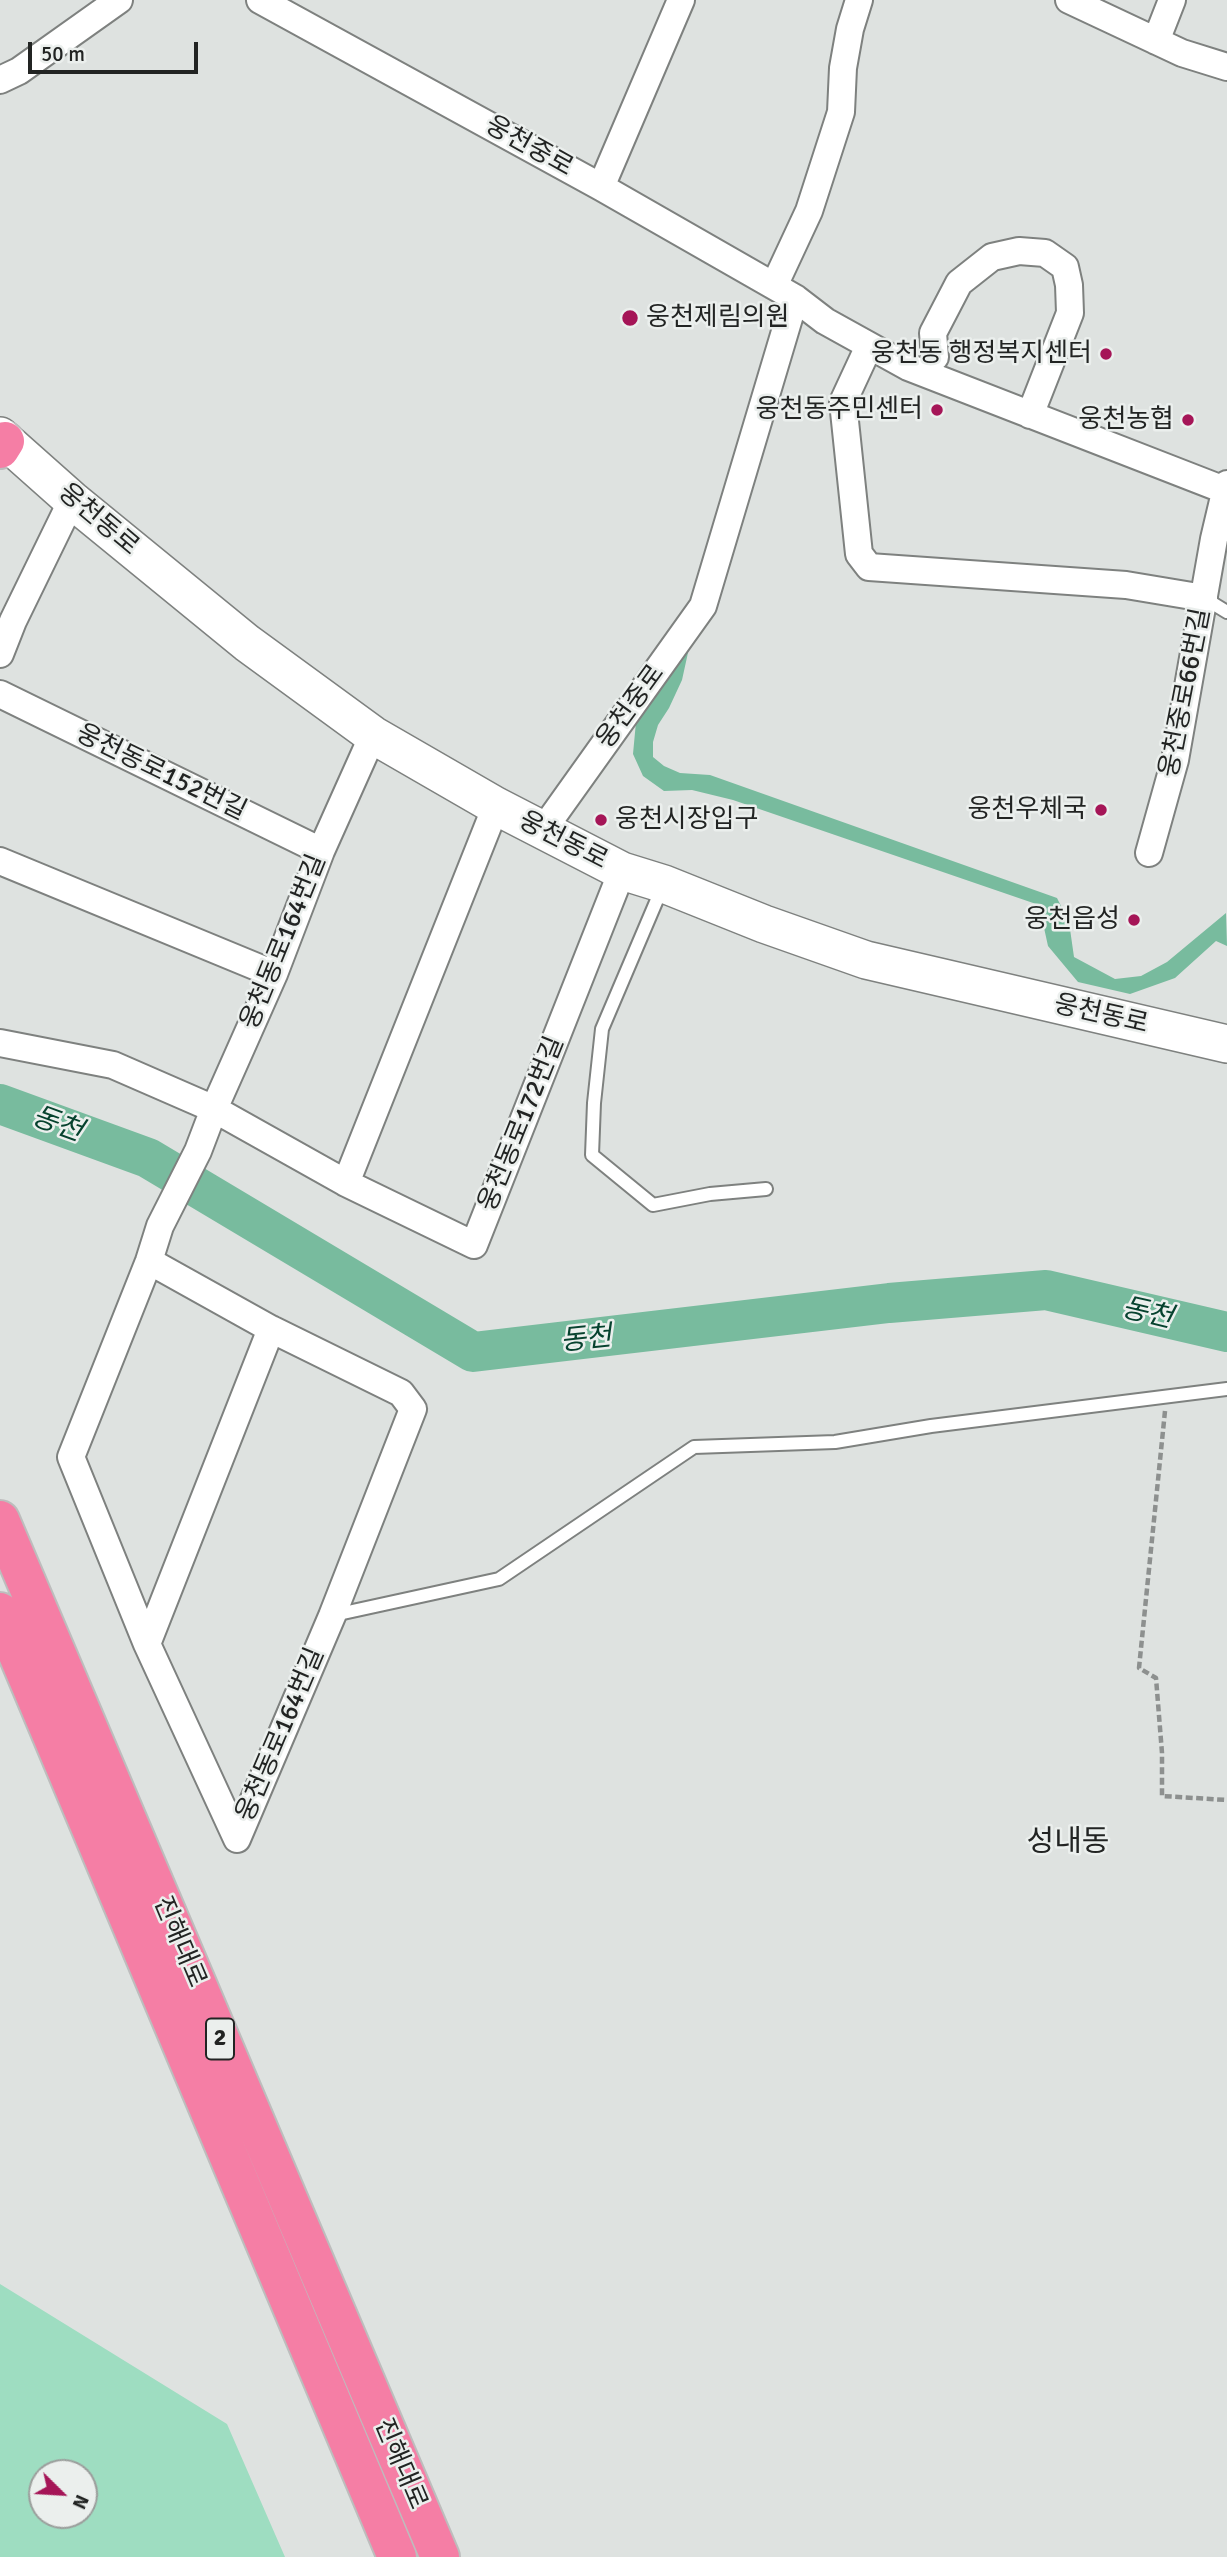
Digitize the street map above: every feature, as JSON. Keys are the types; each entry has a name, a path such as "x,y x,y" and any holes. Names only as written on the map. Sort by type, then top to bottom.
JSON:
{"highway":[{"name":"진해대로","path":"0,1520 440,2557"},
{"name":"진해대로","path":"0,1612 397,2557"}],"main road":[{"name":"웅천동로","path":"2,442 247,643 373,735 496,806 622,871 664,884 764,924 866,960 1227,1044"}],"street":[{"path":"0,80 19,71 119,0"},
{"name":"웅천중로","path":"260,0 601,187 784,292 825,321 908,367 1226,488"},
{"path":"601,187 681,0"},
{"path":"784,292 841,112 843,68 850,29 859,0"},
{"path":"1069,0 1182,53 1227,67"},
{"path":"1156,41 1172,0"},
{"path":"935,357 933,333 959,283 992,257 1019,251 1045,253 1065,267 1070,313 1030,415"},
{"name":"웅천중로","path":"543,830 703,606 784,292"},
{"path":"869,346 843,402 859,554 869,567 1126,585 1204,598"},
{"name":"웅천중로66번길","path":"1149,853 1175,760 1226,488"},
{"path":"0,654 13,621 72,500"},
{"name":"웅천동로152번길","path":"0,694 321,851"},
{"name":"웅천동로164번길","path":"149,1261 271,1329 401,1393 413,1409 332,1616 237,1839 147,1644 72,1457 149,1261 160,1226 198,1151 274,974 321,851 373,735"},
{"path":"346,1183 496,806"},
{"path":"0,861 274,974"},
{"name":"웅천동로172번길","path":"214,1109 346,1183 474,1245 622,871"},
{"path":"0,1043 113,1065 214,1109"},
{"path":"147,1644 271,1329"}],"lane":[{"path":"1204,598 1227,612"},
{"path":"664,884 602,1029 594,1103 592,1155 653,1205 710,1194 766,1189"},
{"path":"332,1616 499,1579 694,1447 835,1442 1167,1394 1227,1389"}],"path":[{"path":"1167,1394 1139,1668 1156,1678 1162,1754 1162,1796 1227,1800"}],"shaded area":[{"path":"691,639 682,680 658,725 653,742 653,757 664,766 680,773 710,775 1057,898 1069,922 1074,957 1115,979 1141,976 1167,962 1226,913 1227,946 1216,941 1175,978 1130,994 1078,982 1048,946 1039,905 733,800 692,790 664,791 643,776 633,754 636,722"},
{"path":"0,2284 227,2424 285,2557 0,2557"}],"waterway":[{"name":"동천","path":"0,1104 148,1158 473,1352 889,1303 1046,1290 1227,1332"}],"place":[{"name":"웅천제림의원","path":"630,318"},
{"name":"웅천동 행정복지센터","path":"1106,354"},
{"name":"웅천동주민센터","path":"937,410"},
{"name":"웅천농협","path":"1188,420"},
{"name":"웅천우체국","path":"1101,810"},
{"name":"웅천시장입구","path":"601,820"},
{"name":"웅천읍성","path":"1134,920"}],"district":[{"name":"성내동","path":"1068,1843"}]}
